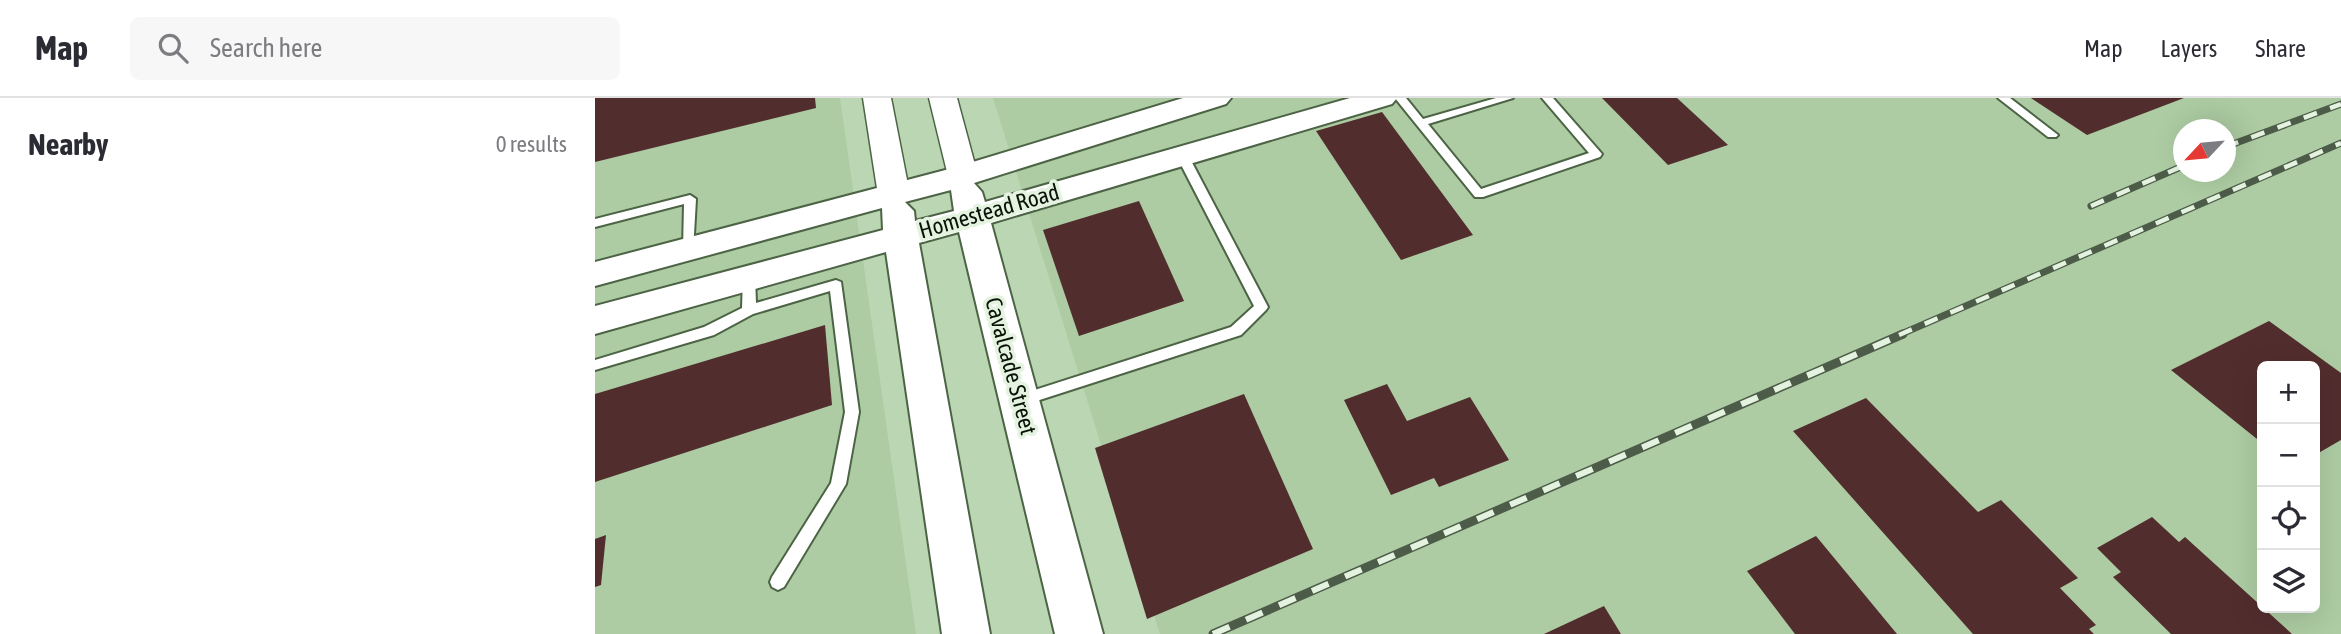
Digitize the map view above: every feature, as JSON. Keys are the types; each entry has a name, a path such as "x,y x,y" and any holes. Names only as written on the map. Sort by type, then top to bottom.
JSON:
{"main road":[{"name":"Homestead Road","path":"595,274 963,176 1108,129 1216,98"},
{"name":"Homestead Road","path":"595,320 749,294 901,236 1382,98"},
{"name":"Cavalcade Street","path":"963,176 1080,634"},
{"path":"894,195 966,634"}],"street":[{"path":"877,98 894,195"},
{"name":"Cavalcade Street","path":"943,98 963,176"}],"lane":[{"path":"1400,98 1479,194 1597,153 1547,98"},
{"path":"1420,123 1508,98"},
{"path":"2003,98 2052,135"},
{"path":"1020,400 1236,331 1261,307 1182,155"},
{"path":"595,223 690,199 689,249"},
{"path":"595,365 709,331 749,294 836,285 852,412 838,484 778,582"}],"shaded area":[{"path":"595,98 840,98 916,634 595,634"},
{"path":"993,98 2341,98 2341,634 1160,634"}],"building":[{"path":"595,98 815,98 816,108 595,162"},
{"path":"1602,98 1677,98 1728,145 1668,165"},
{"path":"2031,98 2184,98 2087,135"},
{"path":"1382,112 1473,235 1401,260 1316,131"},
{"path":"1139,201 1184,301 1079,336 1043,230"},
{"path":"2269,321 2341,373 2341,440 2320,452 2320,361 2257,361 2257,439 2171,370"},
{"path":"825,325 832,405 595,482 595,394"},
{"path":"1387,384 1407,421 1470,397 1509,460 1439,487 1434,478 1391,495 1344,400"},
{"path":"1244,394 1313,549 1147,619 1095,448"},
{"path":"1866,398 1978,512 2001,500 2078,578 2060,588 2096,625 2089,629 2094,634 1973,634 1793,431"},
{"path":"2152,517 2179,542 2185,537 2257,602 2257,613 2269,613 2292,634 2171,634 2113,577 2121,572 2097,548"},
{"path":"606,535 601,585 595,587 595,539"},
{"path":"1816,536 1897,634 1795,634 1747,571"},
{"path":"1604,606 1621,634 1544,634"}],"railway":[{"path":"2236,143 2341,104"},
{"path":"1899,335 2341,143"},
{"path":"2091,206 2173,170"},
{"path":"1213,634 1903,334"}]}
